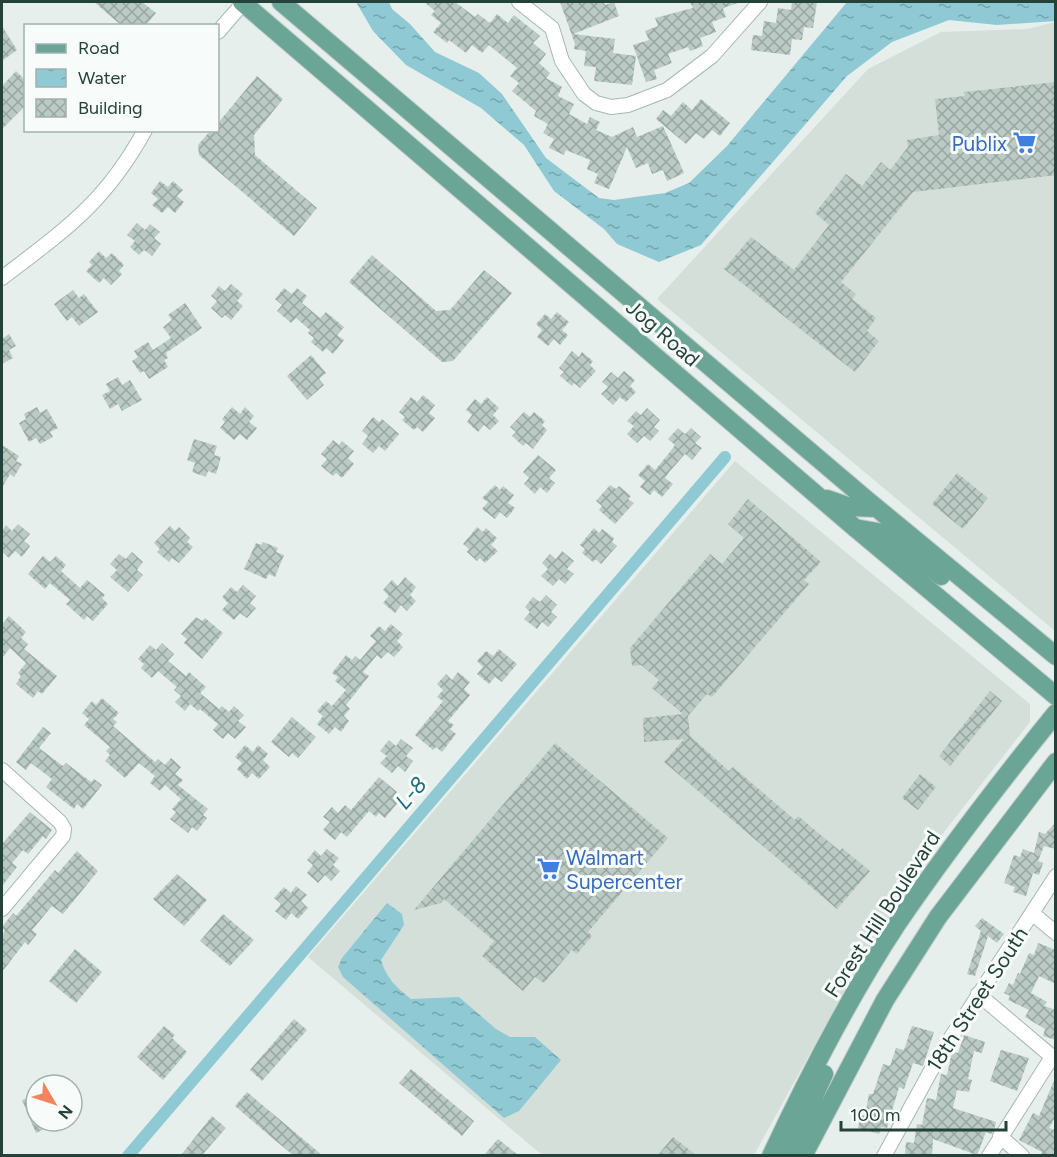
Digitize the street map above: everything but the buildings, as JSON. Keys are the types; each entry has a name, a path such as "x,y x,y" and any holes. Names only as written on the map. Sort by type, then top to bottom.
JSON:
{"main road":[{"name":"Jog Road","path":"244,2 854,528 1056,696"},
{"name":"Jog Road","path":"281,2 876,508 1056,656"},
{"path":"816,495 850,507 876,508"},
{"path":"854,528 889,534 943,578 973,587"},
{"name":"Forest Hill Boulevard","path":"771,1155 806,1083 896,926 952,845 1056,712"},
{"path":"803,1155 885,1000 938,917 1056,762"},
{"path":"787,1155 861,986"}],"street":[{"path":"219,31 244,2"},
{"path":"519,2 552,28 562,61 584,94 596,103 611,107 627,105 668,90 712,56 760,2"},
{"path":"2,278 87,212 118,176 144,132"},
{"path":"2,771 60,822 64,829 63,836 2,909"},
{"name":"18th Street South","path":"884,1155 939,1056 1056,876"},
{"path":"1033,914 1056,933"},
{"path":"978,994 1054,1059 989,1155"},
{"path":"1000,1136 1022,1155"}],"shaded area":[{"path":"1055,22 1055,631 657,299 868,69 941,32 1028,29"},
{"path":"735,461 1030,704 1030,722 937,841 859,964 754,1155 542,1155 308,957"}],"water":[{"path":"356,2 389,2 392,9 410,24 435,52 479,73 502,94 546,158 599,198 614,200 665,193 689,183 727,146 847,2 1055,2 1056,21 997,25 949,20 892,42 847,76 701,245 659,262 617,244 604,229 554,191 524,145 481,108 406,65 373,31"},
{"path":"387,903 402,914 404,925 381,960 389,978 401,991 411,999 459,997 496,1029 510,1037 535,1037 561,1060 519,1111 504,1118 343,977 338,967 342,958"}],"waterway":[{"name":"L-8","path":"128,1156 725,457"}],"place":[{"name":"Publix","path":"1025,143"},
{"name":"Walmart Supercenter","path":"548,869"}]}
